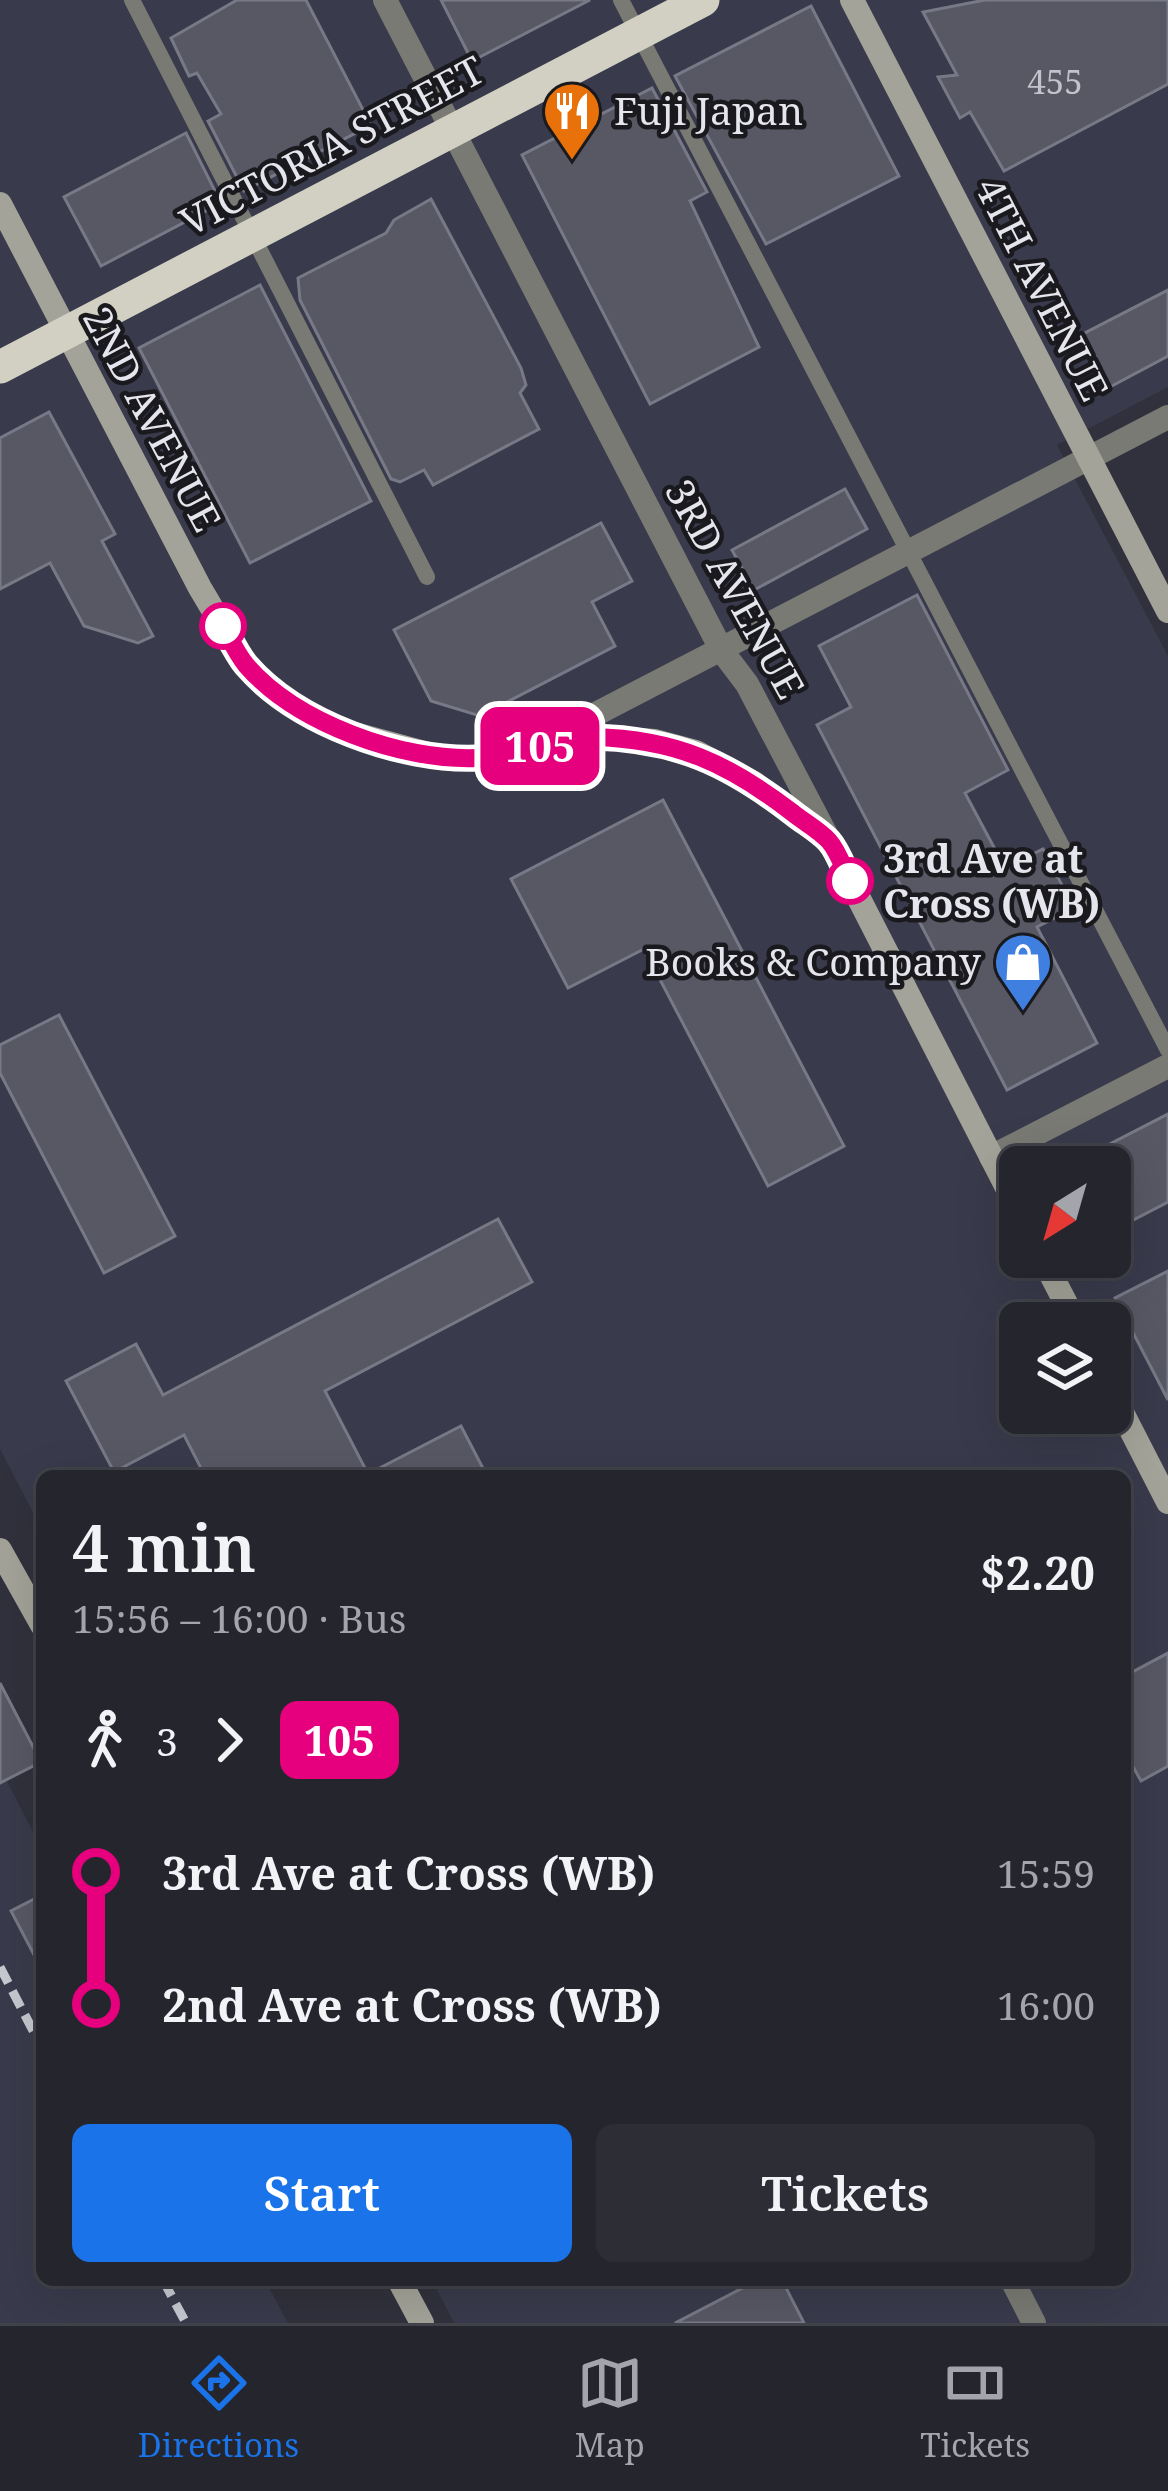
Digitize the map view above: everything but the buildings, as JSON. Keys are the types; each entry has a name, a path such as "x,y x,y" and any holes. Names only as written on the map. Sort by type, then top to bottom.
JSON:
{"highway":[{"name":"VICTORIA STREET","path":"0,367 703,0"}],"main road":[{"name":"4TH AVENUE","path":"852,0 1168,611"},
{"name":"2ND AVENUE","path":"0,204 200,588 245,664 285,701 340,730 436,756 480,758 587,737 655,741 696,752 754,783 830,842"},
{"name":"3RD AVENUE","path":"830,842 999,1172"},
{"path":"1131,1430 1168,1502"},
{"path":"0,1550 36,1614"},
{"path":"403,2286 422,2323"}],"street":[{"name":"3RD AVENUE","path":"385,0 722,651 747,684 830,842"},
{"path":"530,748 1168,417"},
{"path":"991,1156 1168,1066"},
{"path":"1015,2286 1034,2323"}],"lane":[{"path":"132,0 427,577"},
{"path":"621,0 1168,1050"}],"shaded area":[{"path":"0,0 1168,0 1168,387 1057,445 1168,656 1168,2323 454,2323 435,2286 1131,2286 1131,1470 36,1470 36,1518 0,1449"},
{"path":"0,1768 36,1837 36,2286 268,2286 288,2323 0,2323"}],"railway":[{"path":"0,1967 36,2036"},
{"path":"166,2286 186,2323"}],"bus line":[{"name":"105","path":"223,626 245,664 285,701 340,730 404,748 436,756 480,758 587,737 655,741 696,752 754,783 830,842 850,881"}],"place":[{"name":"Fuji Japan","path":"572,162"},
{"name":"3rd Ave at Cross (WB)","path":"850,881"},
{"name":"Books & Company","path":"1023,1013"}]}
